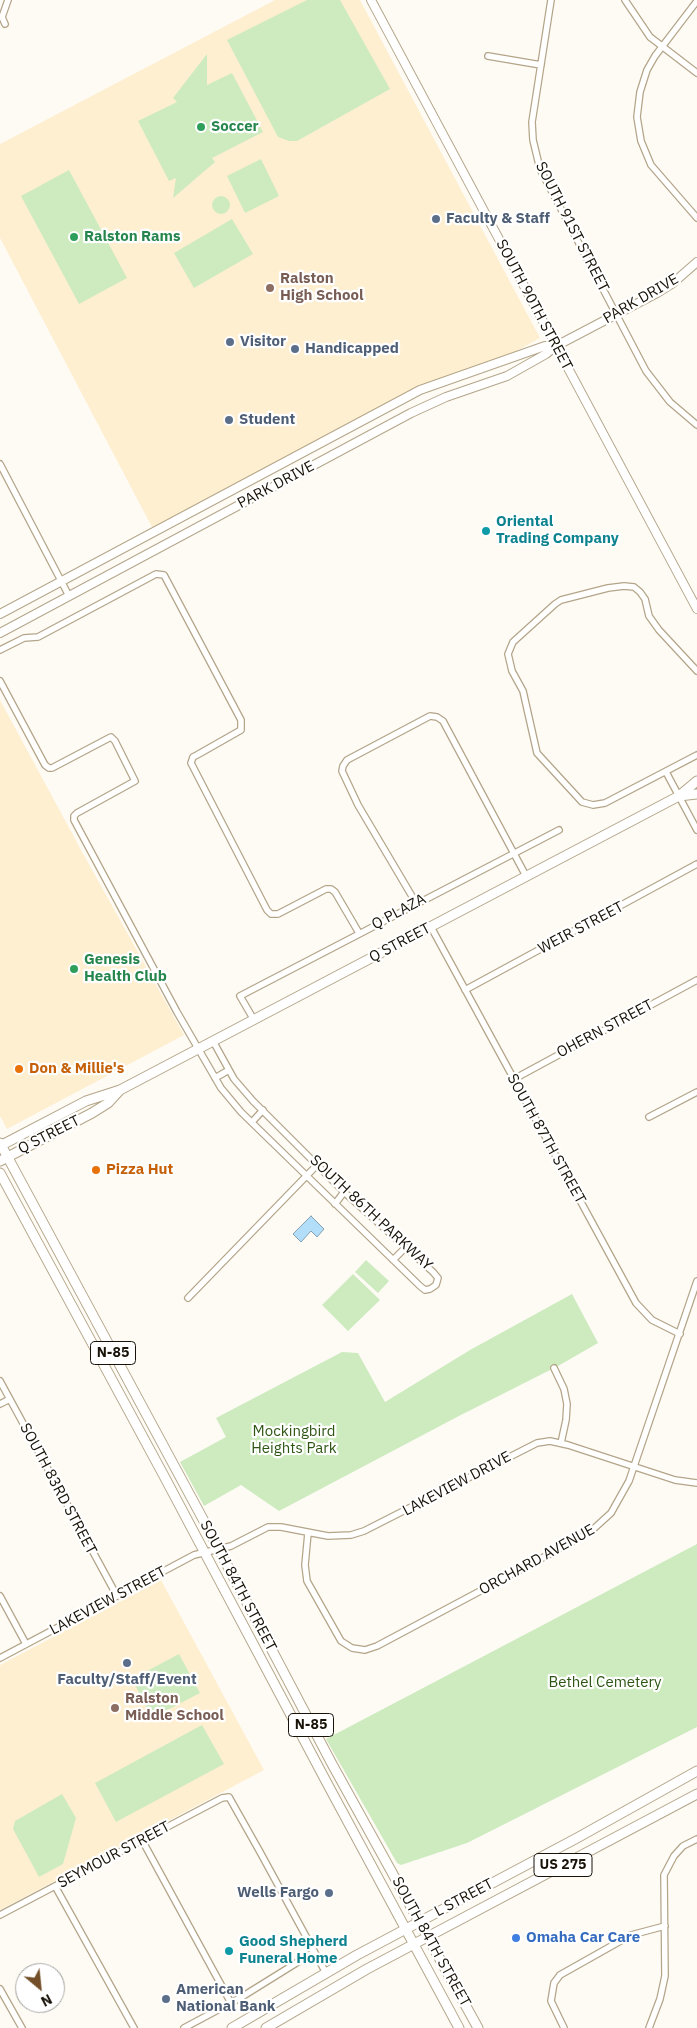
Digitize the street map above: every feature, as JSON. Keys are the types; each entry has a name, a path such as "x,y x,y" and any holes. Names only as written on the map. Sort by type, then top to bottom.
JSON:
{"main road":[{"name":"Q STREET","path":"0,1145 86,1101 120,1090 198,1050 679,796 697,781"},
{"name":"Q STREET","path":"679,796 697,794"},
{"name":"Q STREET","path":"4,1159 92,1113 108,1103 120,1090"},
{"name":"SOUTH 84TH STREET","path":"0,1145 4,1159 218,1549 332,1764 429,1936 478,2028"},
{"name":"SOUTH 84TH STREET","path":"0,1173 459,2028"},
{"name":"L STREET","path":"232,2028 326,1972 585,1834 697,1771"},
{"name":"L STREET","path":"266,2028 429,1936 697,1794"}],"street":[{"path":"5,24 2,17 8,0"},
{"name":"SOUTH 91ST STREET","path":"551,0 532,122 537,159 545,179 646,371 659,389 684,415 697,425"},
{"path":"625,0 644,30 662,47 697,73"},
{"name":"SOUTH 90TH STREET","path":"373,1 697,609"},
{"path":"697,1 647,70 637,110 638,129 643,149 651,166 697,218"},
{"path":"488,56 541,65"},
{"name":"PARK DRIVE","path":"0,633 411,413 446,397 507,376 546,354 556,346 673,283 697,262"},
{"name":"PARK DRIVE","path":"0,614 420,390 544,346 556,346"},
{"path":"0,464 69,596"},
{"path":"0,650 24,638 38,636 156,574 162,574 167,577 241,720 242,728 239,732 197,754 191,760 210,804 266,910 271,914 278,914 326,889 331,889 335,892 359,934"},
{"path":"697,671 659,630 649,616 645,599 640,592 634,587 624,586 580,595 554,604 513,642 508,654 512,671 524,692 537,753 582,802 593,805 605,803 697,755"},
{"name":"SOUTH 86TH PARKWAY","path":"0,681 45,765 49,768 111,737 134,775 135,781 74,816 74,820 198,1050 221,1088 252,1122 420,1286 425,1290 430,1290 436,1285 438,1278 344,1192 234,1079 213,1041"},
{"path":"416,903 342,776 343,766 348,760 430,716 437,717 443,721 526,876"},
{"path":"666,772 697,830"},
{"name":"Q PLAZA","path":"254,1020 240,996 559,830"},
{"name":"WEIR STREET","path":"465,990 697,864"},
{"name":"SOUTH 87TH STREET","path":"430,927 636,1303 652,1320 680,1334"},
{"name":"OHERN STREET","path":"514,1079 697,980"},
{"path":"215,1078 229,1070"},
{"path":"649,1117 697,1092"},
{"path":"252,1122 263,1110"},
{"path":"188,1298 318,1164"},
{"path":"335,1204 344,1192"},
{"path":"393,1260 405,1248"},
{"name":"ORCHARD AVENUE","path":"308,1533 304,1565 306,1581 337,1637 352,1648 365,1650 373,1648 589,1534 604,1521 616,1506 634,1466 697,1281"},
{"path":"554,1368 564,1389 567,1404 561,1443"},
{"name":"SOUTH 83RD STREET","path":"0,1380 117,1596"},
{"path":"0,1404 10,1399"},
{"name":"LAKEVIEW DRIVE","path":"218,1549 231,1546 268,1527 280,1527 308,1533 338,1536 364,1531 529,1446 550,1441 675,1480 697,1483"},
{"name":"LAKEVIEW STREET","path":"0,1658 194,1555 218,1549"},
{"path":"0,1596 26,1644"},
{"name":"SEYMOUR STREET","path":"0,1915 222,1798 229,1797 314,1952"},
{"path":"649,2028 664,1986 666,1962 663,1882 666,1867 683,1846 697,1839"},
{"path":"142,1840 232,2003"},
{"path":"55,1886 134,2028"},
{"path":"564,2028 552,2006 552,1990 556,1979 570,1968 631,1936 665,1926"},
{"path":"184,2028 232,2003 314,1952 326,1972"},
{"path":"0,1989 22,2028"}],"shaded area":[{"name":"Ralston High School","path":"275,0 360,0 540,338 493,364 420,390 154,531 0,238 0,144"},
{"path":"0,700 184,1035 7,1129 0,1116"},
{"name":"Ralston Middle School","path":"161,1580 264,1770 0,1910 0,1665"}],"green space":[{"path":"307,0 340,0 390,89 297,141 289,141 278,137 227,40"},
{"name":"Soccer","path":"207,54 207,85 232,73 263,132 212,158 215,162 173,198 176,178 169,181 138,121 177,102 173,98"},
{"path":"261,159 279,196 245,213 227,176"},
{"name":"Ralston Rams","path":"69,170 127,278 79,304 21,196"},
{"path":"221,196 227,199 230,205 227,211 221,214 215,211 212,205 215,199"},
{"path":"232,219 253,254 194,288 174,253"},
{"path":"366,1260 389,1281 378,1293 355,1272"},
{"path":"353,1274 380,1300 348,1331 322,1305"},
{"name":"Mockingbird Heights Park","path":"572,1294 598,1343 558,1366 279,1511 241,1485 204,1506 180,1462 226,1437 216,1418 342,1352 358,1353 385,1402 470,1350"},
{"name":"Bethel Cemetery","path":"697,1544 697,1727 467,1843 401,1865 397,1863 326,1739"},
{"path":"179,1654 200,1693 152,1718 132,1679"},
{"path":"202,1725 224,1764 116,1822 95,1783"},
{"path":"62,1794 76,1818 63,1864 39,1877 13,1829 15,1821"}],"water":[{"path":"311,1216 324,1229 317,1237 311,1231 301,1242 293,1234"}],"place":[{"name":"Soccer","path":"201,127"},
{"name":"Faculty & Staff","path":"436,219"},
{"name":"Ralston Rams","path":"74,237"},
{"name":"Ralston High School","path":"270,288"},
{"name":"Visitor","path":"230,342"},
{"name":"Handicapped","path":"295,349"},
{"name":"Student","path":"229,420"},
{"name":"Oriental Trading Company","path":"486,531"},
{"name":"Genesis Health Club","path":"74,969"},
{"name":"Don & Millie's","path":"19,1069"},
{"name":"Pizza Hut","path":"96,1170"},
{"name":"Faculty/Staff/Event","path":"127,1663"},
{"name":"Ralston Middle School","path":"115,1708"},
{"name":"Wells Fargo","path":"329,1893"},
{"name":"Omaha Car Care","path":"516,1938"},
{"name":"Good Shepherd Funeral Home","path":"229,1951"},
{"name":"American National Bank","path":"166,1999"}]}
